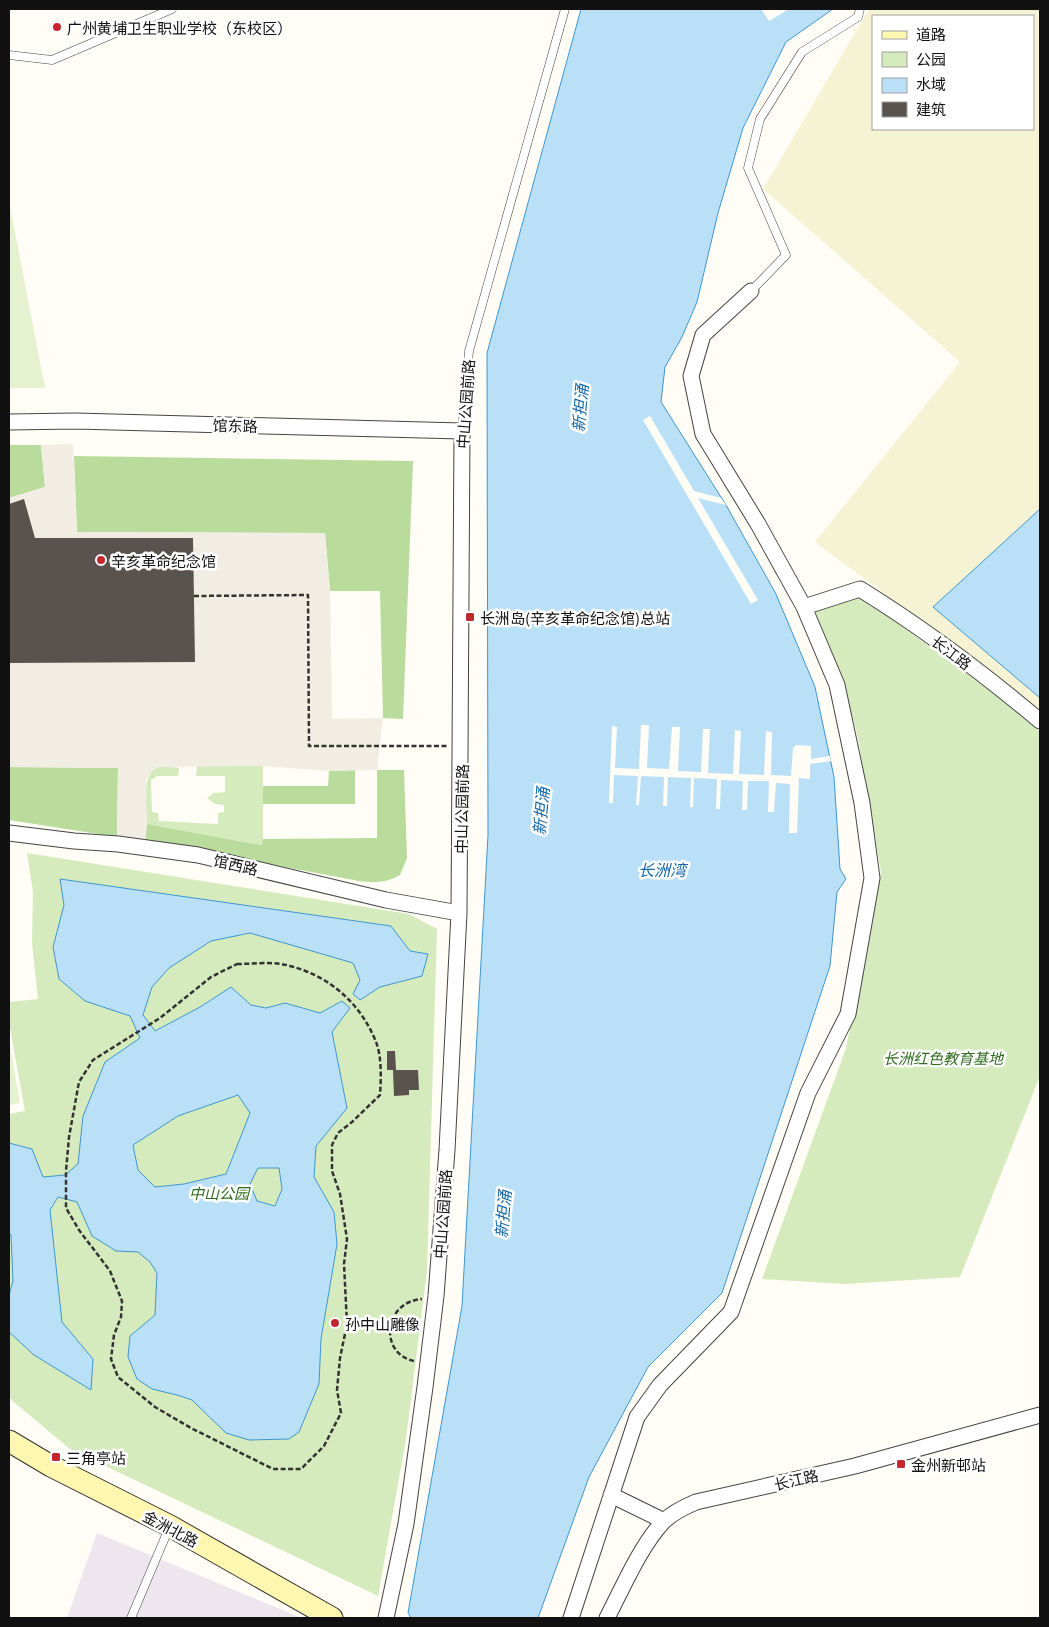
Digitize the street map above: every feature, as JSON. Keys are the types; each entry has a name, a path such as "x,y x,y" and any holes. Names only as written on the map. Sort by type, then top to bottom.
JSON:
{"main road":[{"name":"金洲北路","path":"11,1444 50,1466 170,1526 332,1618"}],"street":[{"path":"571,1618 636,1417 660,1385 731,1312 808,1094 848,1014 872,878 862,803 836,685 804,607 758,524 703,434 690,376 703,335 751,291"},
{"name":"馆东路","path":"9,422 75,421 462,431"},
{"name":"中山公园前路","path":"386,1618 406,1524 428,1364 435,1300 446,1150 460,913 462,431"},
{"name":"长江路","path":"804,607 860,589 912,621 1040,721"},
{"name":"馆西路","path":"9,833 134,846 198,855 369,896 460,913"},
{"name":"长江路","path":"607,1618 643,1551 664,1521 681,1509 696,1502 855,1466 1040,1415"},
{"path":"611,1495 664,1521"}],"lane":[{"path":"9,54 52,60 172,9"},
{"name":"中山公园前路","path":"462,431 469,351 564,9"},
{"path":"751,291 786,255 748,168 760,119 802,52 858,17 860,9"},
{"path":"132,1618 170,1526"}],"path":[{"path":"194,596 308,595 309,746 461,746"},
{"path":"237,964 289,965 318,976 343,992 362,1015 377,1043 381,1076 380,1095 338,1133 332,1145 332,1171 340,1194 347,1239 344,1264 347,1324 340,1358 337,1390 341,1413 324,1446 301,1469 273,1468 191,1428 155,1407 118,1377 111,1359 114,1335 121,1317 122,1301 110,1270 79,1230 66,1208 66,1171 69,1137 78,1082 93,1060 152,1024 211,977 237,964"},
{"path":"428,1364 409,1360 398,1353 391,1339 390,1329 392,1318 400,1308 411,1301 420,1299 435,1300"},
{"path":"347,1324 390,1329"}],"shaded area":[{"path":"869,9 1040,9 1040,709 815,542 960,362 763,189"},
{"path":"73,444 77,532 325,533 330,591 332,719 383,718 377,770 329,771 262,766 158,767 146,779 147,824 145,841 117,837 118,768 9,767 9,498 45,487 41,445"},
{"path":"97,1533 302,1618 67,1618"}],"green space":[{"path":"9,201 45,388 9,388"},
{"path":"9,445 41,445 45,487 9,498"},
{"path":"74,456 413,461 403,719 383,718 380,591 330,591 325,533 77,532"},
{"name":"长洲红色教育基地","path":"860,596 1002,699 1040,732 1040,1076 960,1277 845,1284 762,1279 846,1048 881,872 858,738 844,684 815,611"},
{"path":"197,766 263,766 263,845 147,824 146,791 149,775 153,770 164,767 179,768 178,776 157,776 151,780 152,812 158,813 159,821 218,824 218,813 224,812 224,805 215,804 207,798 214,793 225,792 225,776 196,776"},
{"path":"9,767 118,768 117,837 9,820"},
{"path":"355,770 355,804 263,804 263,786 328,786 329,771"},
{"path":"377,770 404,770 407,858 400,875 390,880 375,882 359,881 145,841 147,824 262,845 263,839 377,838"},
{"name":"中山公园","path":"27,853 409,914 437,929 427,1271 406,1439 378,1596 70,1449 9,1398 9,1114 25,1111 9,1023 9,1002 38,999 32,943 33,892"},
{"path":"9,1040 20,1103 9,1105"}],"water":[{"name":"长洲湾","path":"581,9 833,9 786,42 743,128 718,213 697,302 682,337 665,367 661,402 726,505 776,594 815,687 834,777 840,869 846,879 837,892 830,966 722,1293 648,1367 589,1477 538,1618 411,1618 408,1613 462,1306 488,835 487,353"},
{"path":"1040,509 1040,698 933,607"},
{"path":"60,879 391,926 410,951 428,954 422,976 380,987 360,1000 353,994 360,980 353,963 250,933 211,941 169,968 152,987 143,1015 155,1031 200,1007 231,987 251,1005 266,1008 285,1003 320,1013 342,1001 350,1008 332,1032 347,1108 316,1146 314,1177 334,1212 337,1244 321,1339 319,1384 299,1432 289,1439 249,1440 226,1433 192,1400 152,1389 137,1379 128,1357 130,1336 155,1315 157,1273 150,1262 138,1252 116,1251 92,1236 77,1202 58,1197 50,1210 62,1322 93,1359 91,1390 34,1355 9,1332 9,1295 13,1281 11,1235 9,1232 9,1143 32,1149 43,1177 65,1175 78,1164 83,1116 105,1062 140,1038 130,1016 85,1001 59,979 53,947 64,905","holes":["238,1095 250,1113 226,1174 184,1184 155,1187 138,1170 133,1145 178,1116","258,1168 279,1168 282,1189 275,1206 257,1201 250,1184"]}],"pier":[{"path":"761,9 789,9 769,21"},
{"path":"650,416 694,491 721,498 726,505 698,498 758,600 751,604 643,420"},
{"path":"641,725 649,725 647,768 669,769 672,727 680,727 678,771 701,772 703,729 710,729 708,773 733,774 735,730 741,731 739,774 764,775 766,731 772,732 771,775 791,776 793,748 796,745 811,746 811,759 830,756 831,761 810,764 810,779 799,778 797,833 789,833 790,784 776,783 774,812 768,812 769,781 748,781 747,810 742,810 743,781 721,780 720,809 716,809 717,779 694,778 693,807 690,807 691,778 668,777 667,806 663,806 664,777 641,776 639,805 636,805 638,776 614,775 613,803 609,803 612,726 617,727 615,768 639,769"}],"building":[{"name":"辛亥革命纪念馆","path":"24,499 35,538 193,538 195,662 9,663 9,504"},
{"path":"387,1051 395,1051 396,1070 418,1070 419,1090 409,1090 409,1095 394,1096 393,1070 387,1070"}],"place":[{"name":"广州黄埔卫生职业学校（东校区）","path":"57,27"},
{"name":"辛亥革命纪念馆","path":"101,560"},
{"name":"长洲岛(辛亥革命纪念馆)总站","path":"470,617"},
{"name":"孙中山雕像","path":"335,1323"},
{"name":"三角亭站","path":"56,1457"},
{"name":"金州新邨站","path":"901,1464"}],"water label":[{"name":"新担涌","path":"579,408"},
{"name":"新担涌","path":"540,811"},
{"name":"新担涌","path":"502,1214"}]}
